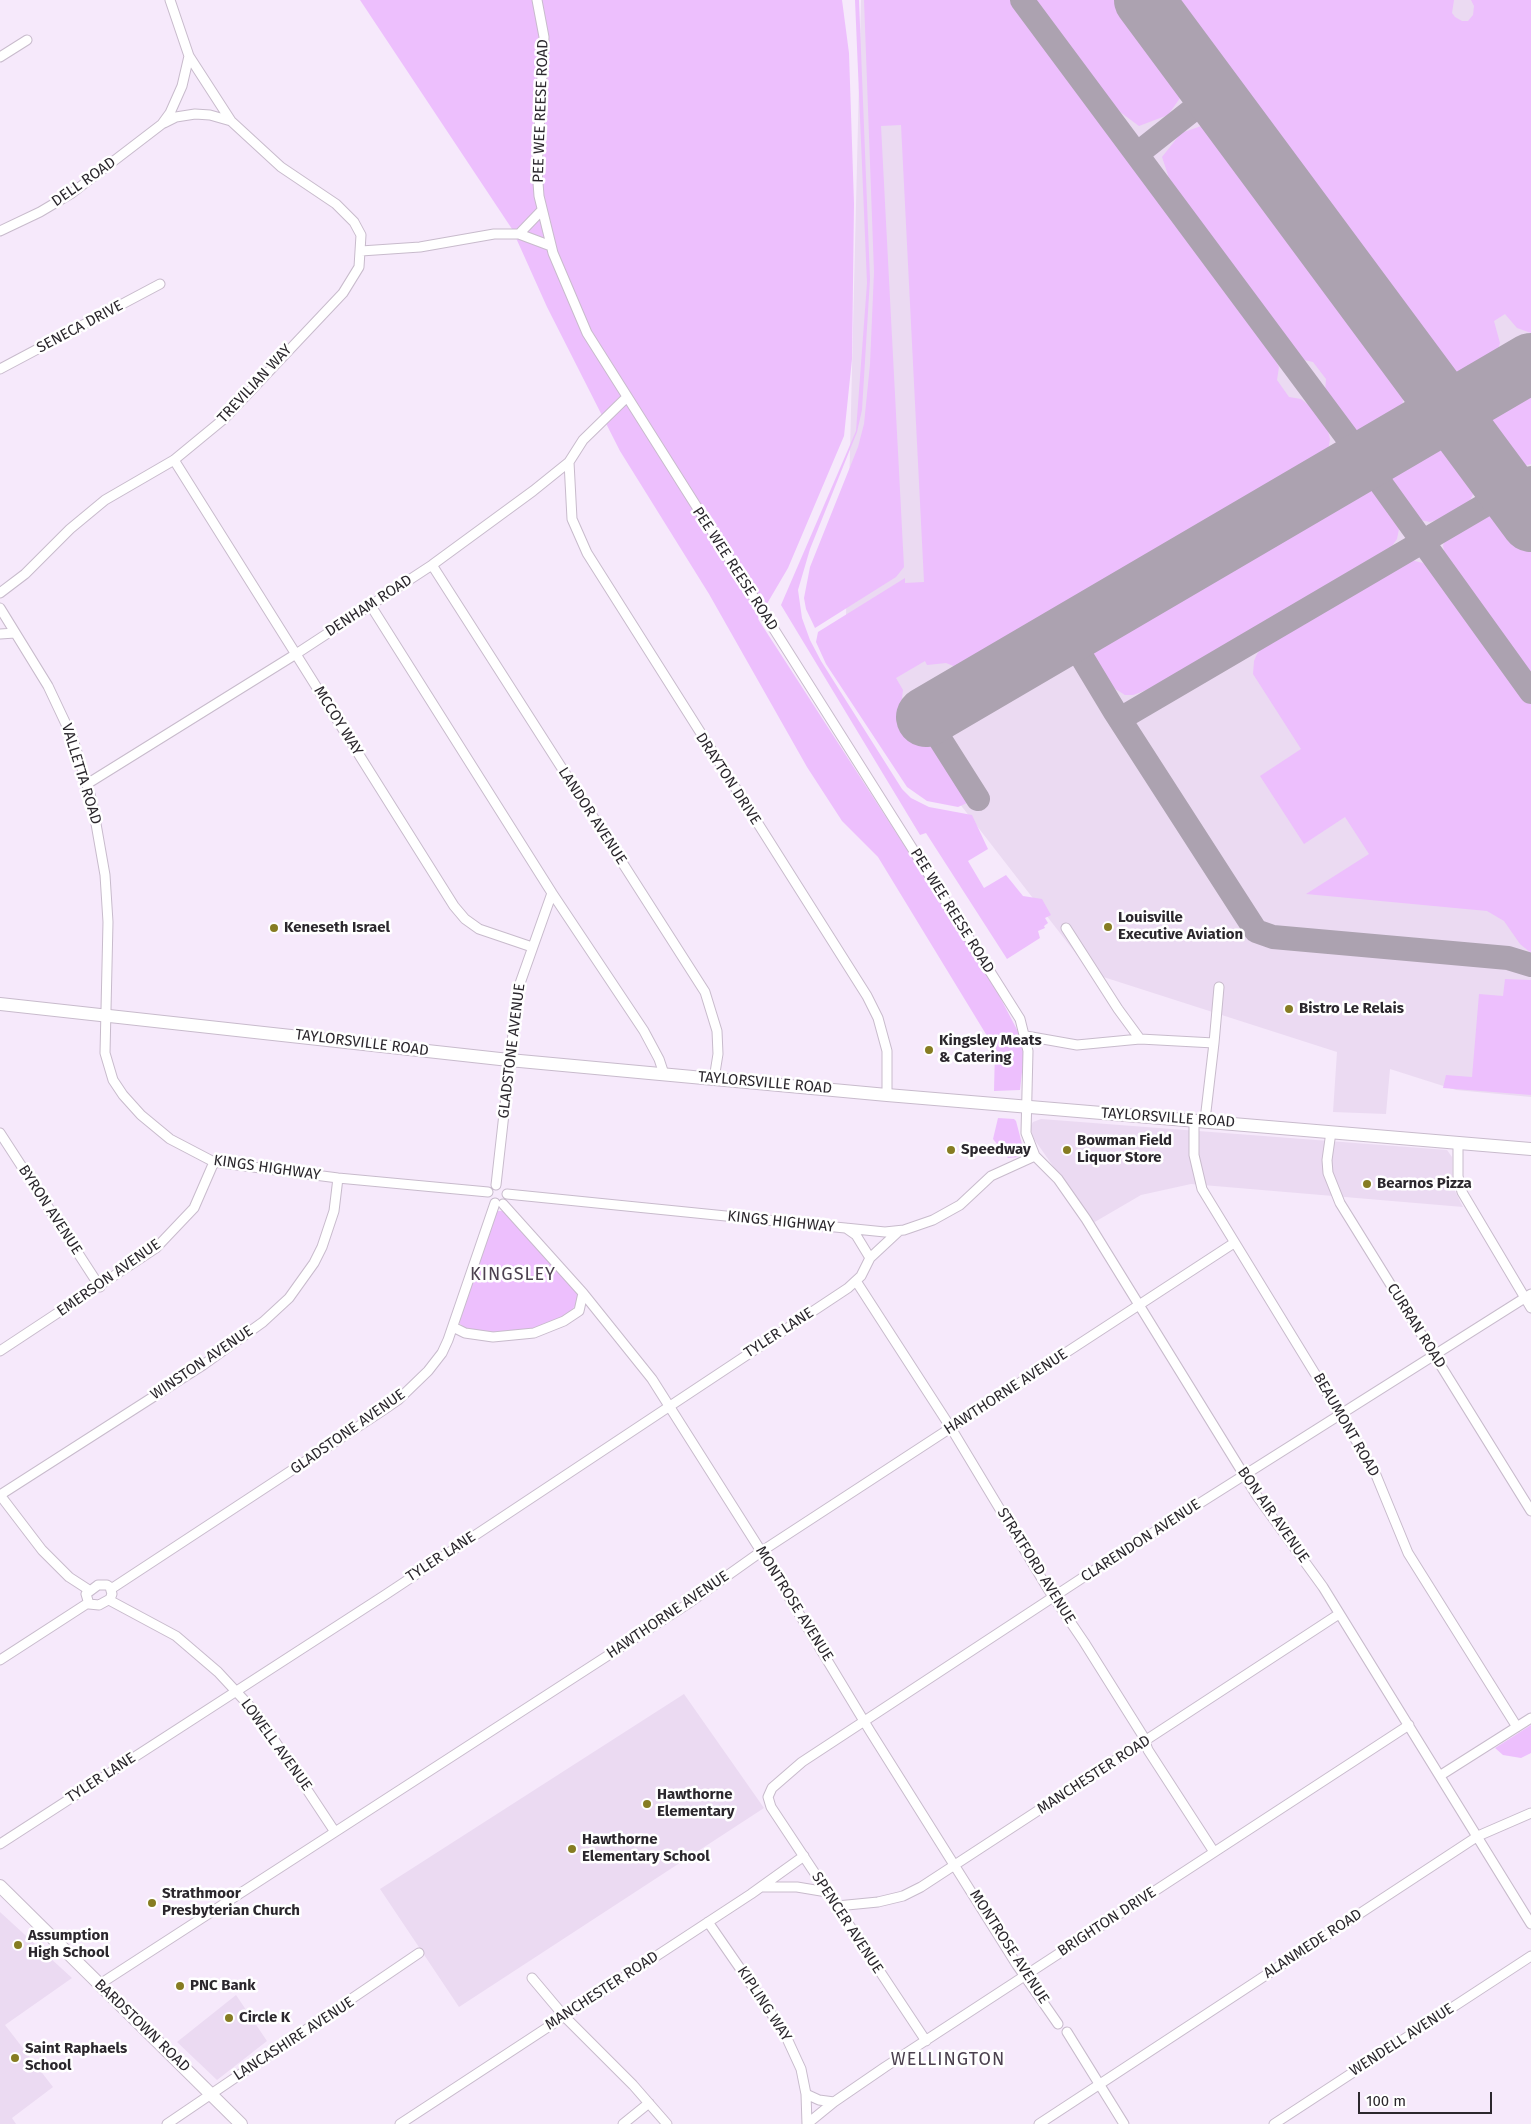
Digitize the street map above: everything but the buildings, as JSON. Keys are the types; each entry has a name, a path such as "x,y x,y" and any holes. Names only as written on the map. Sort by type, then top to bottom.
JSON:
{"main road":[{"name":"TAYLORSVILLE ROAD","path":"0,1004 509,1060 887,1095 1531,1149"},
{"name":"BARDSTOWN ROAD","path":"0,1886 241,2124"}],"street":[{"path":"170,0 189,56 231,121 281,167 348,214 361,235 361,251 420,247 474,236 519,234 551,246"},
{"name":"PEE WEE REESE ROAD","path":"537,0 544,37 537,168 542,210 551,246 587,333 626,398 1020,1019 1026,1036 1028,1051 1027,1107"},
{"path":"0,57 27,40"},
{"name":"DELL ROAD","path":"162,124 170,113 182,86 189,56"},
{"name":"DELL ROAD","path":"0,231 40,212 72,193 162,124 176,117 195,114 210,115 231,121"},
{"path":"519,234 542,210"},
{"name":"TREVILIAN WAY","path":"0,593 25,574 70,529 105,500 174,460 201,440 225,418 343,293 359,267 361,251"},
{"name":"SENECA DRIVE","path":"0,369 160,284"},
{"name":"DENHAM ROAD","path":"87,784 296,654 432,565 533,491 569,462 583,440 626,398"},
{"name":"MCCOY WAY","path":"174,460 459,913 479,929 532,947"},
{"name":"DRAYTON DRIVE","path":"569,462 572,519 586,553 867,996 878,1018 887,1051 887,1095"},
{"name":"LANDOR AVENUE","path":"432,565 701,985 711,1008 717,1031 718,1054 714,1079"},
{"path":"370,606 552,893 644,1031 659,1059 664,1074"},
{"name":"VALLETTA ROAD","path":"0,608 52,694 73,739 97,821 105,874 108,958 105,1016"},
{"path":"0,634 15,633"},
{"name":"GLADSTONE AVENUE","path":"496,1184 518,989 552,893"},
{"path":"1066,928 1118,1010 1140,1039"},
{"name":"BEAUMONT ROAD","path":"1219,986 1214,1043 1194,1150 1198,1181 1376,1475 1408,1552 1517,1727"},
{"name":"KINGS HIGHWAY","path":"105,1016 106,1062 113,1080 123,1096 140,1115 170,1139 214,1162 338,1178 488,1192"},
{"path":"1026,1036 1078,1045 1140,1039 1214,1043"},
{"name":"BON AIR AVENUE","path":"1027,1107 1026,1134 1035,1156 1069,1194 1140,1304 1244,1474 1339,1614 1441,1775 1531,1924"},
{"name":"CURRAN ROAD","path":"1331,1132 1327,1160 1332,1188 1531,1511"},
{"name":"BYRON AVENUE","path":"0,1133 100,1287"},
{"path":"1458,1143 1458,1176 1462,1192 1528,1296 1531,1308"},
{"name":"KINGS HIGHWAY","path":"506,1194 885,1232 899,1231 920,1226 947,1213 970,1197 991,1176 1035,1156"},
{"name":"EMERSON AVENUE","path":"0,1351 144,1257 172,1233 194,1208 214,1162"},
{"name":"WINSTON AVENUE","path":"0,1495 203,1365 263,1322 289,1298 305,1278 322,1246 334,1211 338,1178"},
{"path":"488,1192 489,1187 496,1184 506,1194"},
{"name":"MONTROSE AVENUE","path":"488,1192 583,1293 652,1379 762,1552 865,1722 1025,1976 1058,2024"},
{"name":"GLADSTONE AVENUE","path":"111,1589 398,1400 428,1371 442,1353 499,1203 506,1200 506,1194"},
{"path":"846,1228 856,1236 870,1258"},
{"name":"TYLER LANE","path":"0,1844 235,1690 385,1595 856,1281 870,1258 899,1231"},
{"name":"HAWTHORNE AVENUE","path":"100,1984 678,1610 762,1552 1234,1243"},
{"name":"STRATFORD AVENUE","path":"856,1281 951,1428 1054,1598 1145,1741 1148,1750 1214,1852"},
{"path":"579,1311 583,1293"},
{"name":"CLARENDON AVENUE","path":"769,1804 770,1791 786,1774 1244,1474 1528,1296"},
{"path":"453,1327 465,1333 478,1336 521,1336 551,1328 579,1311 598,1312"},
{"path":"0,1495 42,1550 70,1577 89,1590"},
{"path":"0,1660 88,1603 99,1605 109,1600 112,1594 111,1589 103,1584 89,1590 85,1597 88,1603"},
{"name":"LOWELL AVENUE","path":"109,1600 176,1636 192,1648 235,1690 257,1714 279,1745 335,1832"},
{"name":"MANCHESTER ROAD","path":"837,1906 878,1902 903,1896 956,1866 1339,1614"},
{"path":"1441,1775 1531,1718"},
{"name":"BRIGHTON DRIVE","path":"807,2124 834,2102 926,2041 1409,1725"},
{"name":"SPENCER AVENUE","path":"769,1804 926,2041"},
{"name":"ALANMEDE ROAD","path":"1099,2084 1478,1836 1531,1813"},
{"name":"MANCHESTER ROAD","path":"400,2124 761,1887 804,1856"},
{"path":"761,1887 797,1887 828,1892"},
{"name":"KIPLING WAY","path":"708,1922 784,2032 801,2069 806,2094 807,2124"},
{"name":"LANCASHIRE AVENUE","path":"167,2124 210,2092 359,1996 419,1953"},
{"name":"WENDELL AVENUE","path":"1274,2124 1531,1956"},
{"path":"532,1978 564,2016 667,2124"},
{"path":"1067,2032 1124,2124"},
{"path":"1039,2124 1099,2084"},
{"path":"806,2094 819,2100 834,2102"},
{"path":"623,2124 649,2103"}],"shaded area":[{"path":"360,0 842,0 849,53 854,204 852,359 844,436 788,568 758,619 990,978 1025,1045 1020,1090 994,1091 995,1049 878,857 842,821 807,767 709,594 620,451 547,307 512,229"},
{"path":"855,0 859,0 870,279 862,410 857,432 810,549 798,590 802,618 810,640 821,661 902,789 911,798 929,807 972,815 988,849 968,861 984,888 1006,875 1023,896 1042,899 1051,915 1045,918 1048,923 1044,926 1045,928 1038,931 1040,938 1007,959 926,833 920,835 781,605 856,431 867,283"},
{"path":"861,0 1531,0 1531,1097 1456,1090 1390,1069 1386,1114 1333,1112 1337,1052 1091,973 845,656"},
{"path":"864,0 1013,0 1268,347 1279,367 1277,380 1289,397 1301,399 1311,407 1328,431 1330,439 1328,451 1318,465 968,672 946,663 927,665 925,661 896,678 903,690 901,706 907,725 915,735 934,745 966,797 967,803 958,807 927,801 907,787 826,664 816,642 818,632 905,578 905,583 924,582 901,125 881,126 904,567 896,577 815,628 806,609 804,598 810,567 858,447 864,424 870,364 874,272"},
{"path":"1031,0 1124,0 1179,76 1185,91 1168,115 1139,126 1112,106"},
{"path":"1163,0 1454,0 1452,13 1462,21 1468,21 1473,15 1474,6 1471,0 1531,0 1531,333 1517,328 1505,314 1494,321 1500,343 1494,361 1489,365 1476,373 1457,375 1443,369 1434,360 1430,362"},
{"path":"1210,123 1222,131 1403,378 1399,381 1404,395 1401,412 1395,421 1379,430 1360,433 1343,424 1327,399 1325,392 1326,379 1313,362 1299,359 1293,354 1216,251 1172,187 1162,157 1181,133"},
{"path":"1516,386 1531,388 1531,464 1521,467 1505,462 1499,455 1487,421 1488,409 1493,401"},
{"path":"1427,442 1442,445 1460,458 1476,479 1477,487 1468,504 1446,517 1430,522 1415,519 1407,510 1391,487 1390,474 1396,459 1410,448"},
{"path":"1357,486 1367,488 1376,493 1395,520 1399,529 1397,539 1392,546 1152,688 1133,695 1125,695 1109,685 1093,656 1093,644 1105,628 1335,491"},
{"path":"1486,516 1501,516 1510,522 1531,551 1531,673 1495,630 1447,563 1444,552 1443,545 1447,538"},
{"path":"1411,560 1427,564 1531,704 1531,953 1520,944 1504,921 1487,911 1306,894 1369,854 1345,817 1304,844 1260,776 1301,749 1253,674 1254,661 1257,654 1262,648"},
{"path":"1505,979 1531,980 1531,1095 1443,1088 1446,1075 1472,1077 1479,994 1503,996"},
{"path":"998,1118 1014,1119 1016,1121 1022,1144 1022,1153 1018,1157 1008,1158 993,1139"},
{"path":"1041,1119 1447,1150 1452,1157 1452,1176 1455,1191 1463,1207 1191,1184 1141,1195 1093,1223 1034,1139 1030,1127 1033,1122"},
{"path":"497,1211 504,1211 577,1292 577,1303 570,1313 554,1322 522,1332 487,1333 465,1328 459,1323"},
{"name":"Hawthorne Elementary School","path":"684,1694 764,1808 459,2007 380,1889"},
{"path":"1531,1725 1531,1753 1521,1758 1503,1755 1495,1748"},
{"path":"0,1912 72,1978 5,2025 53,2087 12,2118 16,2124 0,2124"},
{"name":"Circle K","path":"236,1995 267,2041 217,2080 177,2042"}],"taxiway":[{"path":"1022,0 1364,460 1531,692"},
{"path":"1137,154 1214,93"},
{"path":"1120,719 1531,478"},
{"path":"1068,634 1115,712 1256,931 1273,937 1508,958 1531,965"},
{"path":"926,717 978,799"}],"runway":[{"path":"1144,0 1531,522"},
{"path":"926,717 1531,363"}],"place":[{"name":"Louisville Executive Aviation","path":"1108,927"},
{"name":"Keneseth Israel","path":"274,928"},
{"name":"Bistro Le Relais","path":"1289,1009"},
{"name":"Kingsley Meats & Catering","path":"929,1050"},
{"name":"Speedway","path":"951,1150"},
{"name":"Bowman Field Liquor Store","path":"1067,1150"},
{"name":"Bearnos Pizza","path":"1367,1184"},
{"name":"Hawthorne Elementary","path":"647,1804"},
{"name":"Hawthorne Elementary School","path":"572,1849"},
{"name":"Strathmoor Presbyterian Church","path":"152,1903"},
{"name":"Assumption High School","path":"18,1945"},
{"name":"PNC Bank","path":"180,1986"},
{"name":"Circle K","path":"229,2018"},
{"name":"Saint Raphaels School","path":"15,2058"}],"district":[{"name":"KINGSLEY","path":"513,1275"},
{"name":"WELLINGTON","path":"948,2060"}]}
